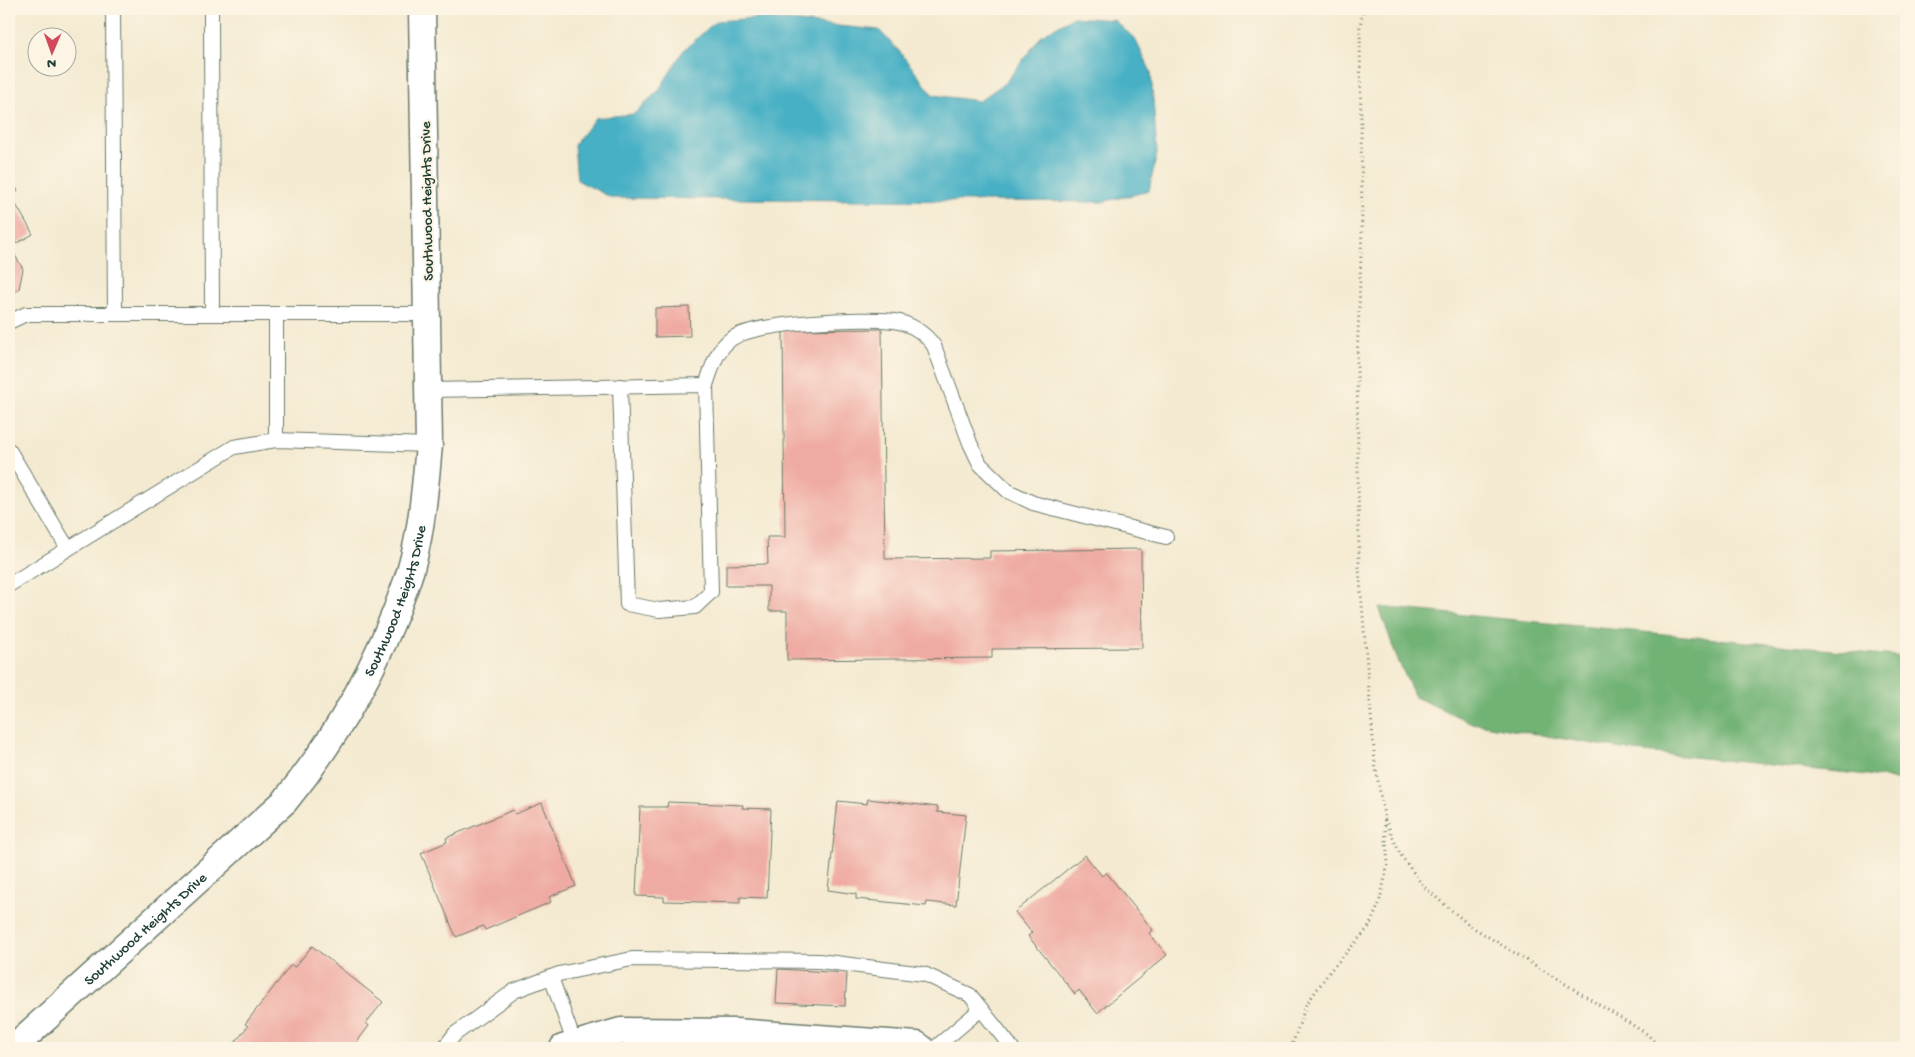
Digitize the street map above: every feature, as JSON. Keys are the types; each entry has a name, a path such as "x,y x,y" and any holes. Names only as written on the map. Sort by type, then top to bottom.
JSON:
{"street":[{"name":"Southwood Heights Drive","path":"13,1048 285,801 316,765 373,664 407,583 423,506 429,446 422,9"},
{"path":"569,1046 621,1031 631,1031 736,1032 917,1045 922,1048"}],"lane":[{"path":"113,9 115,314"},
{"path":"211,9 212,314"},
{"path":"9,322 26,314 428,314"},
{"path":"276,314 276,440"},
{"path":"620,386 627,604 659,610 695,607 711,592 706,385 716,355 732,339 758,328 794,323 894,321 910,326 927,336 934,346 970,443 980,464 1008,491 1033,503 1166,537"},
{"path":"428,390 706,385"},
{"path":"9,584 234,447 276,440 429,446"},
{"path":"9,450 67,547"},
{"path":"444,1048 455,1034 514,991 551,977 632,959 819,961 924,974 970,995 1012,1048"},
{"path":"551,977 569,1046"},
{"path":"935,1048 981,1009"}],"path":[{"path":"1291,1048 1306,1005 1330,971 1369,927 1379,904 1388,864 1384,816 1375,763 1359,568 1356,360 1362,228 1360,27 1362,9"},
{"path":"1384,816 1400,854 1424,887 1469,925 1647,1034 1660,1048"}],"green space":[{"path":"1379,607 1906,657 1906,782 1868,775 1634,751 1472,723 1415,697 1397,658"}],"water":[{"path":"1073,17 1114,20 1135,39 1151,72 1157,153 1149,191 1102,202 612,198 577,180 574,145 595,118 634,114 659,90 683,51 716,21 758,18 879,30 900,52 933,95 979,101 1006,82 1042,35"}],"building":[{"path":"9,175 18,191 11,196 33,234 10,247 23,269 19,289 9,295"},
{"path":"689,307 690,336 655,337 655,308"},
{"path":"882,329 885,559 990,558 990,551 1141,549 1142,648 992,649 992,658 787,660 787,611 769,611 769,586 726,586 726,565 768,564 767,537 785,537 783,330"},
{"path":"868,799 938,807 937,812 966,815 956,905 927,902 926,906 856,899 856,894 828,890 838,801 867,804"},
{"path":"668,802 743,805 742,808 771,809 767,898 740,897 740,903 664,901 664,897 636,896 640,807 667,807"},
{"path":"542,803 576,886 549,897 551,902 485,930 483,926 456,937 421,853 447,842 446,838 513,810 515,814"},
{"path":"1085,855 1102,876 1106,872 1153,930 1149,933 1167,955 1097,1013 1079,990 1075,994 1028,936 1032,933 1015,912"},
{"path":"312,946 383,1002 366,1023 369,1026 352,1048 231,1048 248,1026 245,1024 291,965 295,967"},
{"path":"778,969 847,973 845,1006 776,1003"}]}
